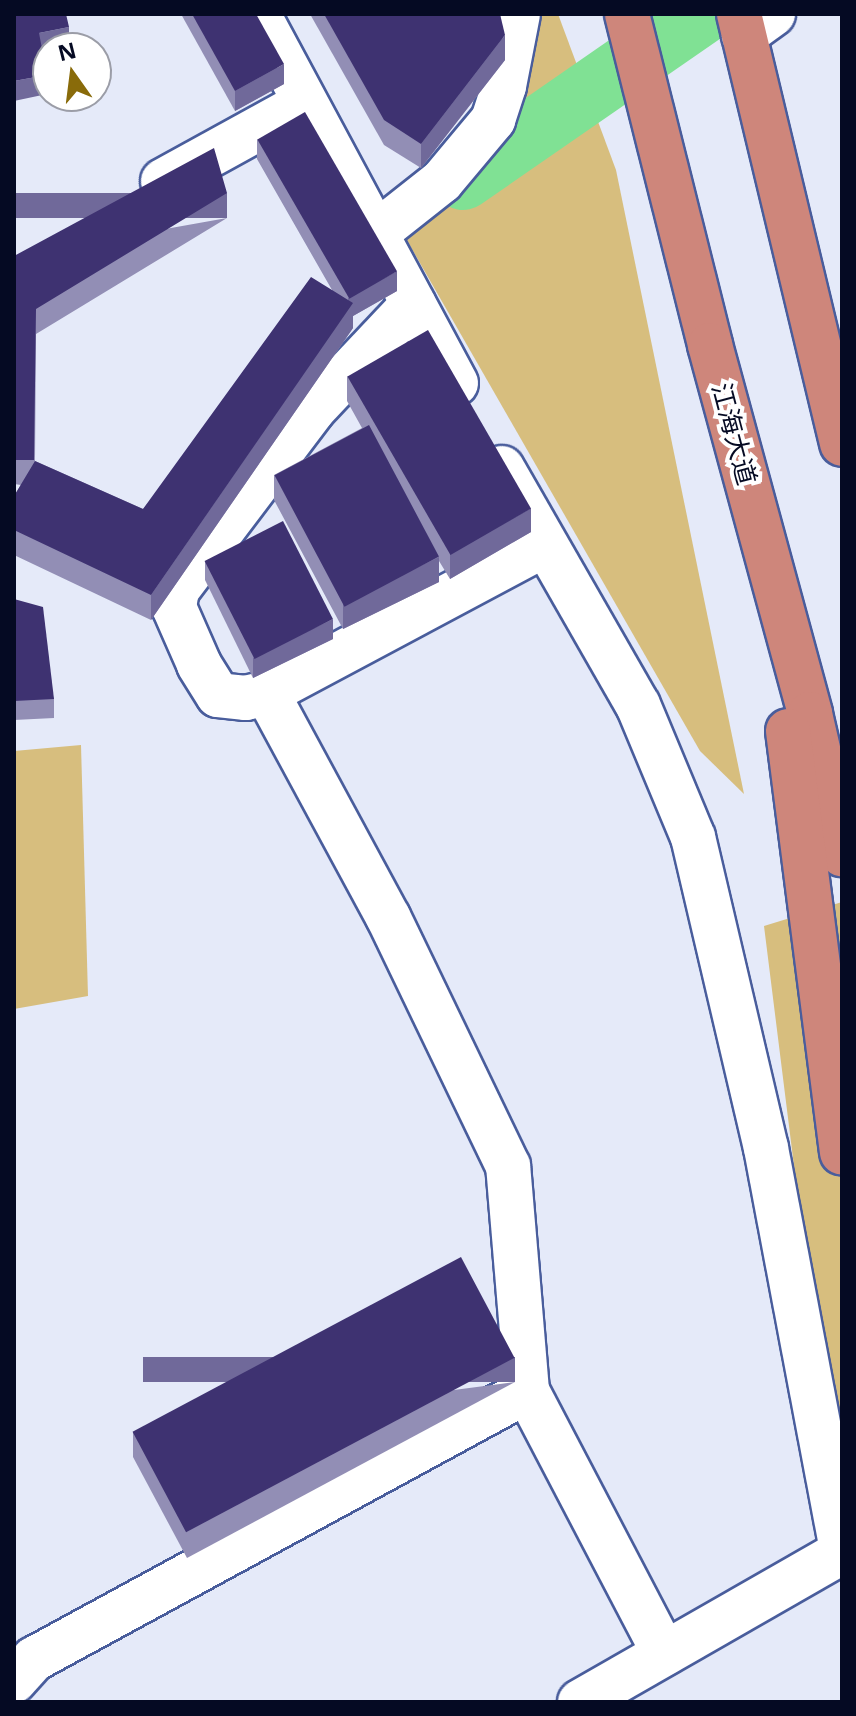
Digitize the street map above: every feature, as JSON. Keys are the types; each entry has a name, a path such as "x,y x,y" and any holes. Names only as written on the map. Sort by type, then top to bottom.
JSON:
{"highway":[{"name":"江海大道","path":"627,14 810,714 842,854"},
{"path":"752,21 842,444"},
{"path":"766,554 842,1153"}],"street":[{"path":"258,14 303,104 544,545 638,705 693,837 766,1148 842,1551 580,1702"},
{"path":"375,234 442,181 493,120 504,86 518,14"},
{"path":"124,203 303,104"},
{"path":"413,304 350,368 304,421 177,590 174,607 199,664 218,695 246,698 267,693 544,545"},
{"path":"267,693 388,917 508,1166 527,1391 664,1653"},
{"path":"14,1681 34,1659 527,1391"}],"shaded area":[{"path":"536,14 558,14 616,170 744,794 700,751 405,237"},
{"path":"81,745 88,996 14,1009 14,751"},
{"path":"842,902 842,1550 764,926"}],"building":[{"path":"14,14 66,14 69,27 32,32 32,78 14,81"},
{"path":"192,14 256,14 284,64 235,91"},
{"path":"324,14 500,14 505,35 421,144 384,120"},
{"path":"305,112 397,271 349,299 257,140"},
{"path":"214,148 227,193 36,309 34,460 14,460 14,256"},
{"path":"311,277 353,303 151,595 14,530 14,496 35,461 143,509"},
{"path":"428,330 531,508 450,555 347,377"},
{"path":"369,425 439,557 344,607 275,475"},
{"path":"283,521 333,619 255,659 205,561"},
{"path":"14,599 43,607 54,699 14,701"},
{"path":"461,1257 515,1358 186,1532 133,1432"}],"waterway":[{"path":"463,179 701,14"}]}
